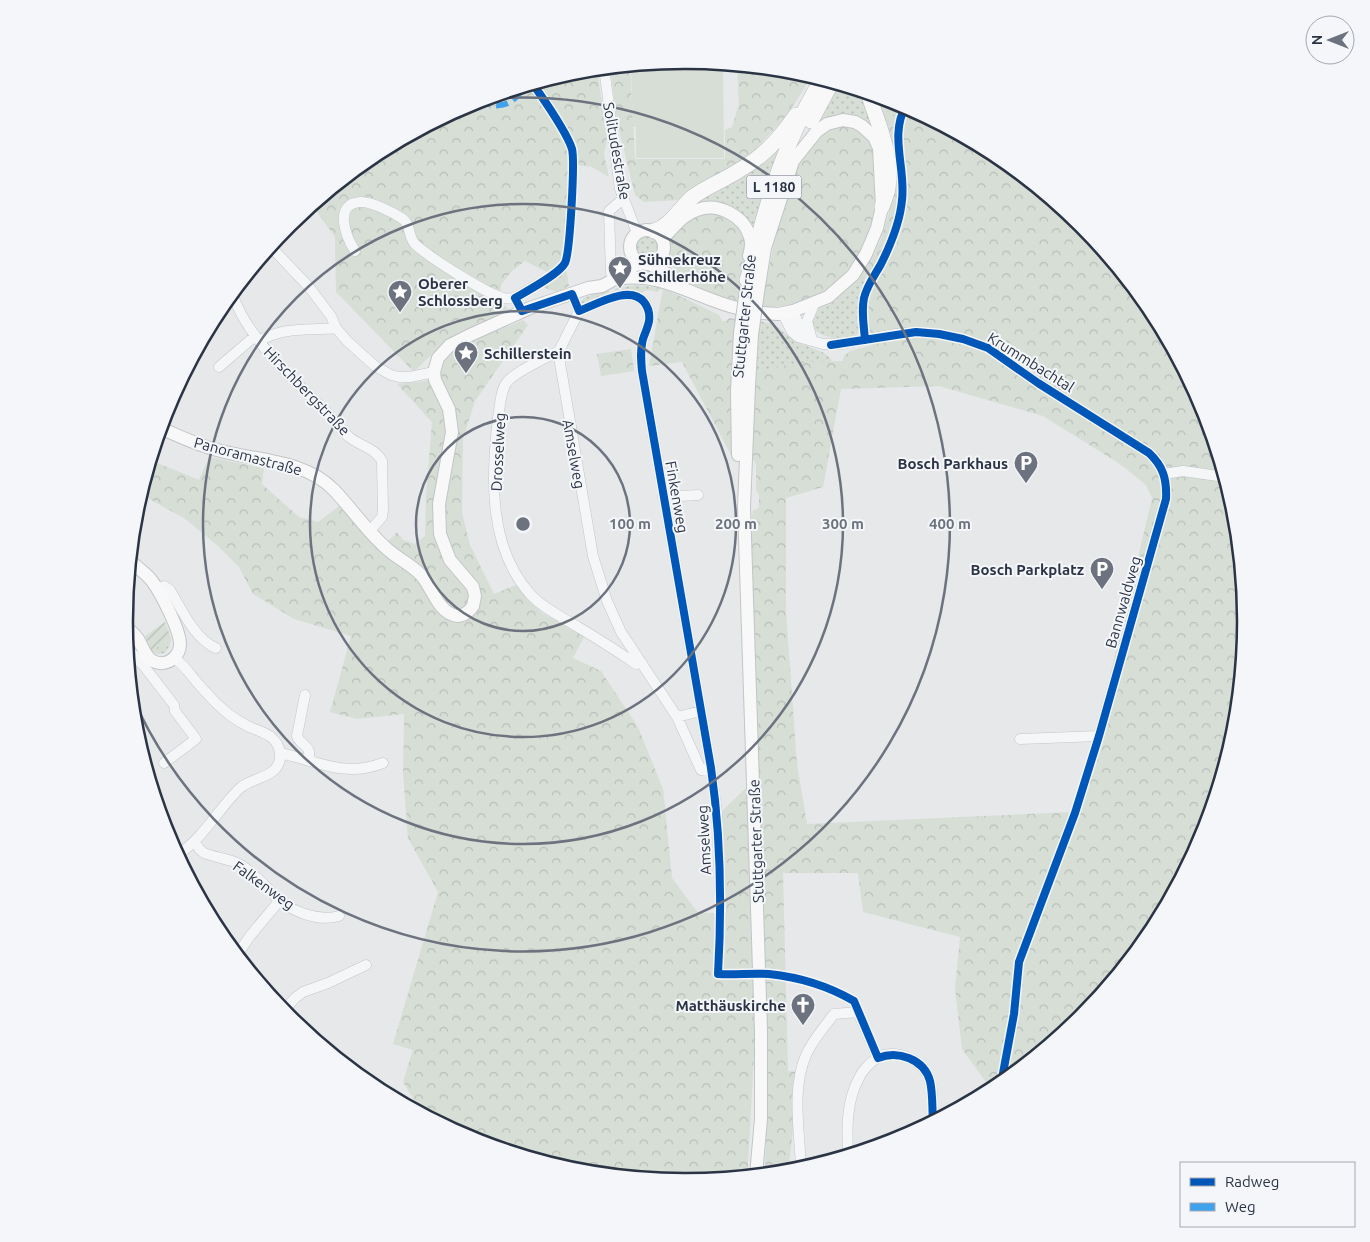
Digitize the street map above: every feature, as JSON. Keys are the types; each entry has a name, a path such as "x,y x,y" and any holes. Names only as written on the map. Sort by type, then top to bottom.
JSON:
{"highway":[{"name":"L 1180","path":"750,288 764,216 774,186 811,96 818,85"},
{"name":"L 1180","path":"793,161 816,110 828,88"},
{"path":"658,235 661,229 695,196 764,154 811,96"},
{"path":"871,101 882,135 888,165 888,189 882,206"}],"main road":[{"path":"750,288 793,161 817,131 827,124 843,120 855,122 862,126 874,137 879,148 882,206 877,228 861,263 843,285 814,304 789,312 760,313"},
{"name":"Stuttgarter Straße","path":"658,235 690,212 706,208 726,211 736,216 750,236 752,245 748,264 750,288 742,420 761,1023 762,1092 756,1169"},
{"path":"434,372 438,358 450,345 522,311 588,288 613,276 635,265 655,263 662,256 664,244 658,235 645,230 637,233 630,241 631,254 613,276"},
{"path":"631,254 645,264 677,278"},
{"path":"662,256 677,278 691,291"},
{"path":"613,276 655,278 691,291 719,304 737,308"},
{"name":"Panoramastraße","path":"167,431 197,444 298,467 313,475 333,488 386,549 420,573 449,614 460,616 464,615 473,606 475,596 473,587 450,560 440,534 439,504 451,442 452,425 449,409 438,388 434,372"},
{"path":"133,635 151,660 165,663 174,658 179,650 178,633 157,589 152,580 136,565"}],"street":[{"name":"Solitudestraße","path":"605,74 618,180 623,199 637,233"},
{"path":"613,276 609,211 623,199"},
{"path":"355,251 345,234 344,216 346,209 353,203 368,202 403,219 409,227 410,237 415,244 447,268 500,296 515,298 538,284"},
{"path":"275,252 309,287 331,316 336,328 357,351 375,366 391,375 410,377 434,372"},
{"path":"559,351 579,311 572,294"},
{"name":"Finkenweg","path":"579,311 621,295 636,296 642,300 647,308 649,319 642,345 641,359 711,768"},
{"path":"515,298 522,311"},
{"path":"235,302 257,338"},
{"path":"812,340 808,331 808,321 814,304"},
{"path":"789,312 812,340"},
{"name":"Hirschbergstraße","path":"220,367 257,338 287,330 336,328"},
{"name":"Krummbachtal","path":"812,340 823,344 841,344 916,332 963,339 988,348 1149,453 1158,461 1164,474"},
{"name":"Hirschbergstraße","path":"257,338 265,349 348,435 378,454 382,461 383,510 382,517 372,534"},
{"name":"Drosselweg","path":"559,351 513,377 504,389 496,435 494,477 501,540 522,584 538,602 636,664 639,662"},
{"name":"Amselweg","path":"559,351 563,388 593,556 607,601 621,632 639,662 677,717 701,770 711,768 717,814 721,911"},
{"path":"1164,474 1183,471 1217,476"},
{"name":"Bannwaldweg","path":"1020,739 1098,736 1166,498 1167,488 1164,474"},
{"path":"663,496 698,495"},
{"path":"157,589 164,586 170,590 199,637 216,648"},
{"path":"134,656 174,705 175,711 196,739 164,763"},
{"path":"174,658 184,665 217,705 229,716 273,739 280,753 278,764 273,772 240,789 194,842 183,850"},
{"path":"305,695 296,736 310,752 308,760"},
{"path":"677,717 701,711"},
{"path":"280,753 326,766 348,769 366,768 383,763"},
{"name":"Falkenweg","path":"194,842 204,853 240,865 280,900 296,910 315,917 331,918 338,916"},
{"path":"241,949 280,900"},
{"path":"289,1005 303,992 328,983 366,965"},
{"path":"800,1161 797,1119 802,1071 806,1055 834,1014 858,1012 878,1058"},
{"path":"848,1148 848,1120 852,1095 862,1073 878,1058 888,1055 902,1056 915,1061 924,1070 928,1075 931,1089 933,1114"}],"green space":[{"path":"685,69 723,70 724,158 636,158 636,127 633,127 631,71"},
{"path":"737,71 757,73 808,83 787,115 748,158 681,200 644,202 635,195 617,122 611,73 630,72 635,159 725,159 725,130 732,127 739,104"},
{"path":"598,76 607,138 604,154 609,177 592,167 576,165 576,153 570,153 564,251 560,272 566,269 569,286 557,292 544,288 544,284 550,280 547,272 525,261 512,271 501,285 500,301 510,311 458,336 426,360 414,372 336,292 335,237 316,211 378,162 441,126 507,98 577,79"},
{"path":"834,90 867,100 877,133 815,123"},
{"path":"875,103 929,126 961,143 1021,183 1049,206 1100,257 1144,314 1180,377 1195,410 1208,443 1227,513 1236,585 1236,657 1233,693 1227,729 1208,799 1180,865 1144,928 1100,985 1075,1011 1021,1059 986,1084 962,1049 955,989 960,937 863,912 858,873 783,873 788,1071 800,1072 789,1164 765,1168 768,1044 758,803 750,529 753,510 759,507 759,494 756,491 756,465 754,460 752,460 751,448 752,452 754,372 797,363 843,361 844,355 850,351 872,345 865,309 873,282 862,273 881,239 889,213 891,196","holes":["939,386 1043,416 1120,464 1146,485 1152,498 1100,718 1074,812 807,824 797,764 786,612 786,498 823,487 841,389"]},
{"path":"886,107 896,111 894,116 889,117"},
{"path":"830,126 856,126 873,143 879,184 874,220 859,256 838,281 820,294 791,305 761,308 781,216 793,177 810,145"},
{"path":"781,145 754,228 742,214 726,205 682,212"},
{"path":"711,213 730,219 739,227 744,236 746,258 737,303 698,287 680,275 673,268 668,258 668,241 689,218"},
{"path":"647,235 656,238 659,247 656,256 647,259 638,256 635,247 638,238"},
{"path":"862,273 866,277 859,296 857,323 860,325 858,334 846,338 833,338 820,334 811,326 812,314 817,309 829,305 839,297"},
{"path":"635,285 663,288 657,292 648,290 640,293 630,290 616,292 614,289"},
{"path":"608,288 610,294 584,304 580,303 584,298"},
{"path":"663,288 719,315 722,321 726,321 729,318 735,319 733,332 732,457 682,362 649,366"},
{"path":"523,320 528,325 475,401 463,439 462,513 470,545 494,594 516,585 542,613 584,637 573,658 601,671 638,727 663,789 672,878 698,913 723,913 721,812 747,787 756,1017 747,1170 685,1173 649,1172 577,1163 507,1144 474,1131 416,1102 403,1082 413,1050 393,1044 438,892 408,838 403,773 404,714 357,719 330,712 351,636 294,619 253,594 239,567 217,545 184,518 147,498 156,463 199,480 209,457 264,468 262,484 299,517 318,522 339,506 379,551 397,532 403,540 415,544 425,536 432,422 397,384 425,381 441,376 445,359 449,354 473,341"},
{"path":"759,321 773,324 795,341 824,353 830,358 832,363 802,363 754,372"},
{"path":"631,349 634,371 601,376 597,354"},
{"path":"165,622 171,638 152,651 145,636"},
{"path":"171,638 170,645 165,653 158,654 152,651"}],"marked path":[{"path":"491,104 505,104 518,95"}],"cycle path":[{"path":"537,89 560,125 572,149 573,170 567,256 562,267 550,277 515,298 522,311 572,294 579,311 612,297 622,295 638,297 648,308 649,323 641,347 642,371 711,768 717,820 720,871 718,974 769,974 791,977 813,983 854,1001 878,1058 894,1055 909,1058 927,1073 932,1091 933,1114"},
{"path":"865,340 863,314 865,293 892,241 901,209 903,188 898,140 902,114"},
{"path":"831,345 916,332 963,339 988,348 1038,383 1149,453 1158,463 1165,479 1166,499 1099,736 1075,813 1019,962 1014,1014 1003,1072"}],"place":[{"name":"Sühnekreuz Schillerhöhe","path":"620,289"},
{"name":"Oberer Schlossberg","path":"400,313"},
{"name":"Schillerstein","path":"466,374"},
{"name":"Bosch Parkhaus","path":"1026,484"},
{"name":"Bosch Parkplatz","path":"1102,590"},
{"name":"Matthäuskirche","path":"803,1026"}]}
